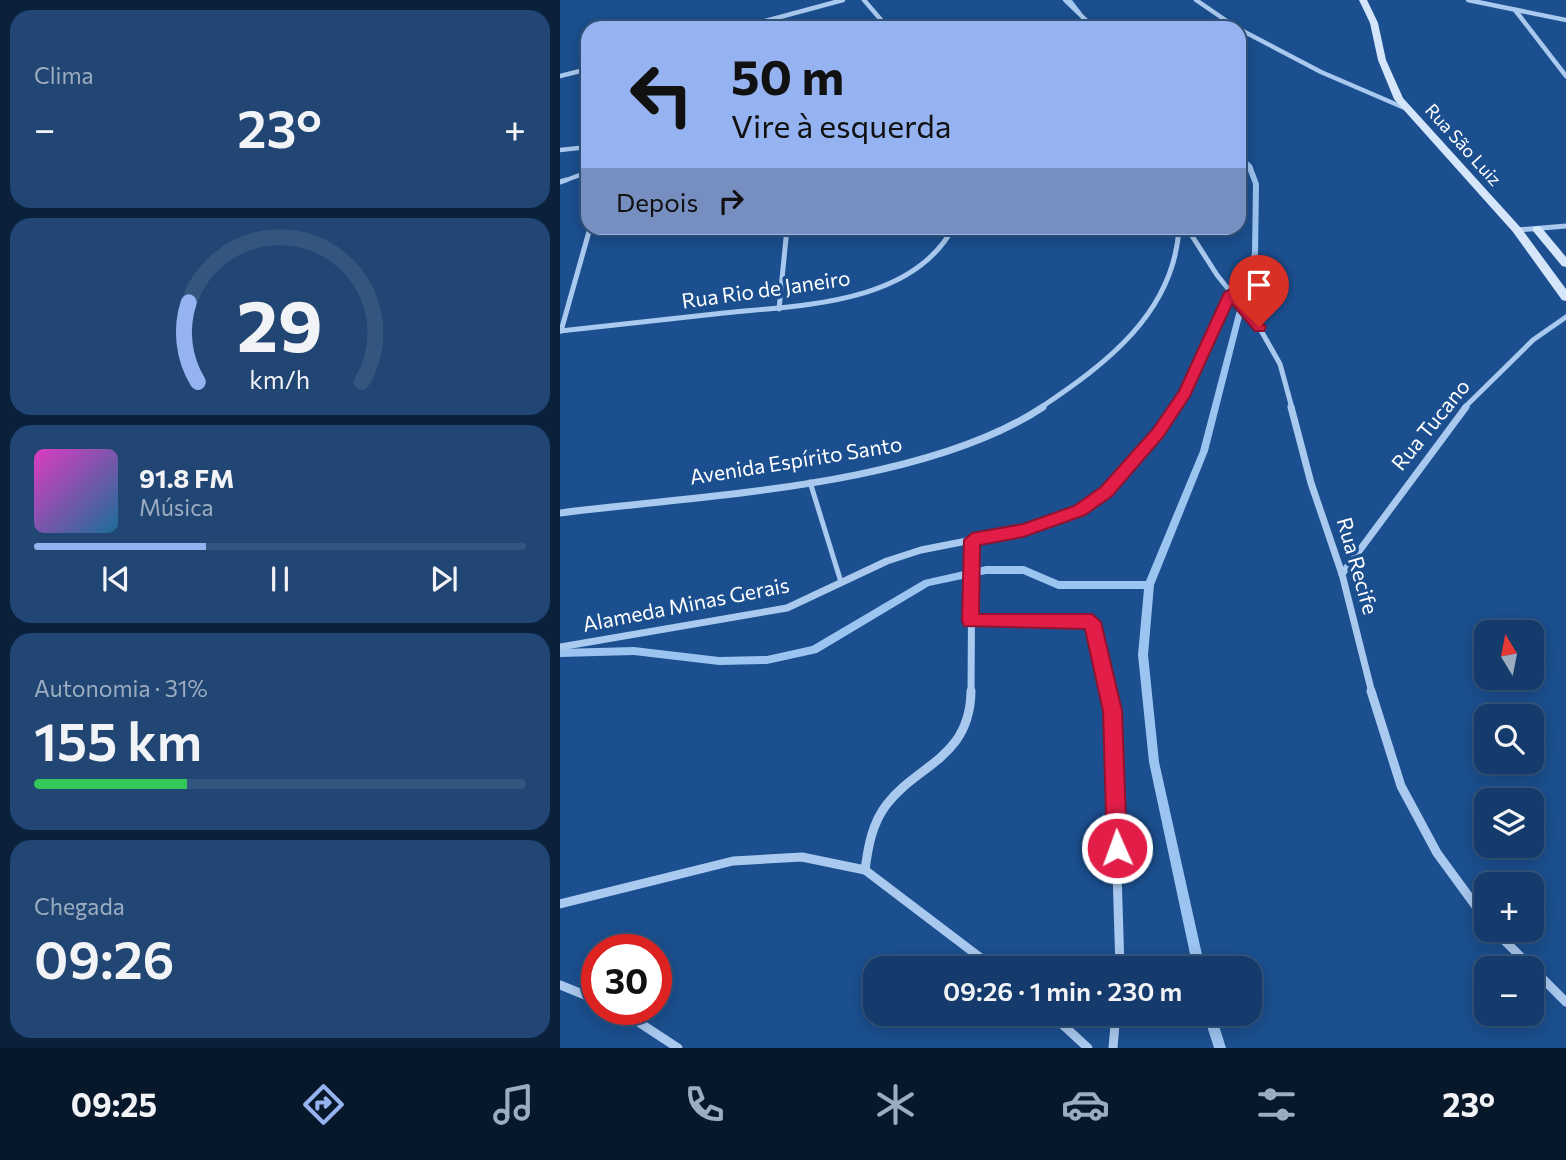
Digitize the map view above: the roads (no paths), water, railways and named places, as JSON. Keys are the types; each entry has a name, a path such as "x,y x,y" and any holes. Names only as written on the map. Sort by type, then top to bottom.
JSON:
{"street":[{"path":"765,21 843,0"},
{"path":"864,0 882,21"},
{"path":"1065,0 1087,21"},
{"path":"1196,0 1226,21"},
{"name":"Rua São Luiz","path":"1363,0 1374,23 1382,60 1391,84 1407,109 1517,230 1566,297"},
{"path":"1468,0 1566,20"},
{"path":"1515,9 1566,76"},
{"path":"1246,33 1321,72 1407,109"},
{"path":"560,76 581,71"},
{"path":"560,150 581,148"},
{"path":"560,183 581,175"},
{"path":"1517,230 1566,226"},
{"path":"1537,229 1566,264"},
{"path":"561,331 588,235"},
{"path":"779,309 786,235"},
{"name":"Rua Rio de Janeiro","path":"561,331 779,309 830,301 872,289 930,259 943,247 949,235"},
{"name":"Avenida Espírito Santo","path":"560,513 810,482 912,463 976,440 1039,410 1098,368 1139,328 1172,279 1178,235"},
{"name":"Rua Recife","path":"1192,235 1230,293 1259,327 1280,363 1311,482 1342,573 1367,677 1401,786 1437,853 1474,904"},
{"name":"Alameda Minas Gerais","path":"560,647 787,608 887,561 1023,530 1080,511 1107,492 1158,433 1185,393 1230,293"},
{"name":"Rua Tucano","path":"1342,573 1472,398 1533,340 1566,317"},
{"path":"865,870 870,837 884,808 905,784 933,767 954,743 966,720 971,696 972,540"},
{"path":"971,621 1092,622 1112,711 1120,956"},
{"path":"560,904 733,862 802,857 865,870 978,956"},
{"path":"1506,942 1566,1002"},
{"path":"560,985 581,994"},
{"path":"643,1025 678,1048"},
{"path":"1064,1026 1088,1048"},
{"path":"1113,1048 1115,1026"}],"lane":[{"path":"810,482 841,582"}],"waterway":[{"path":"1069,0 1079,13"},
{"path":"1149,585 1204,451 1255,253 1256,184 1246,162"},
{"path":"560,653 634,651 719,661 767,660 814,650 927,583 986,570 1024,570 1058,585 1149,585"},
{"path":"1149,585 1143,655 1154,762 1196,956"},
{"path":"1213,1026 1220,1048"}]}
